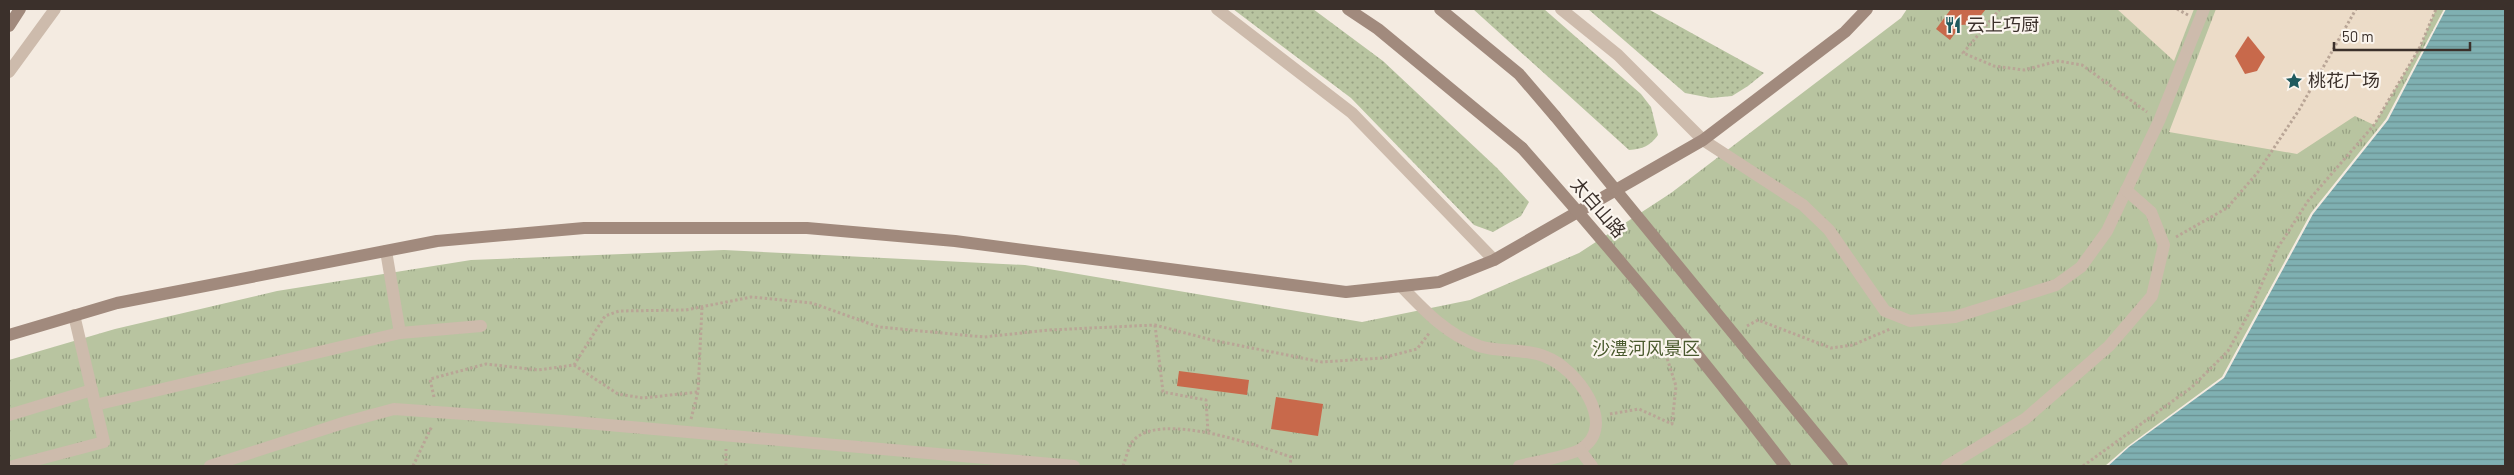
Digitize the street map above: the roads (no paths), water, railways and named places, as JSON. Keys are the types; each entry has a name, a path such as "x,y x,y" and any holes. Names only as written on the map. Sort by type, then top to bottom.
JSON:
{"street":[{"path":"9,26 20,9"},
{"path":"9,72 55,9"},
{"path":"1217,9 1352,113 1494,260"},
{"name":"太白山路","path":"1348,9 1378,29 1522,148 1622,262 1680,332 1784,466"},
{"name":"太白山路","path":"1440,9 1519,74 1842,466"},
{"path":"1561,9 1618,55 1703,140 1803,205 1828,230 1885,311 1910,321 1955,317 2056,285 2081,267 2107,231 2160,121 2204,9"},
{"path":"9,335 117,302 437,241 584,228 807,228 955,241 1346,292 1439,282 1494,260 1703,140 1845,32 1867,9"},
{"path":"1946,466 2025,419 2109,346 2152,296 2164,245 2151,212 2126,190"},
{"path":"386,251 400,333"},
{"path":"1401,286 1436,324 1479,346 1546,356 1572,374 1593,403 1596,428 1593,439 1580,450 1519,466"},
{"path":"13,466 104,442 74,316"},
{"path":"95,405 400,333 481,326"},
{"path":"9,415 92,390"},
{"path":"210,466 346,422 394,409 688,432 1074,466"},
{"path":"1580,450 1592,466"}],"water":[{"path":"2446,9 2505,9 2505,466 2108,466 2129,447 2224,378 2313,214 2388,120"}],"place":[{"name":"云上巧厨","path":"1953,25"},
{"name":"桃花广场","path":"2294,81"}],"park label":[{"name":"沙澧河风景区","path":"1646,349"}]}
